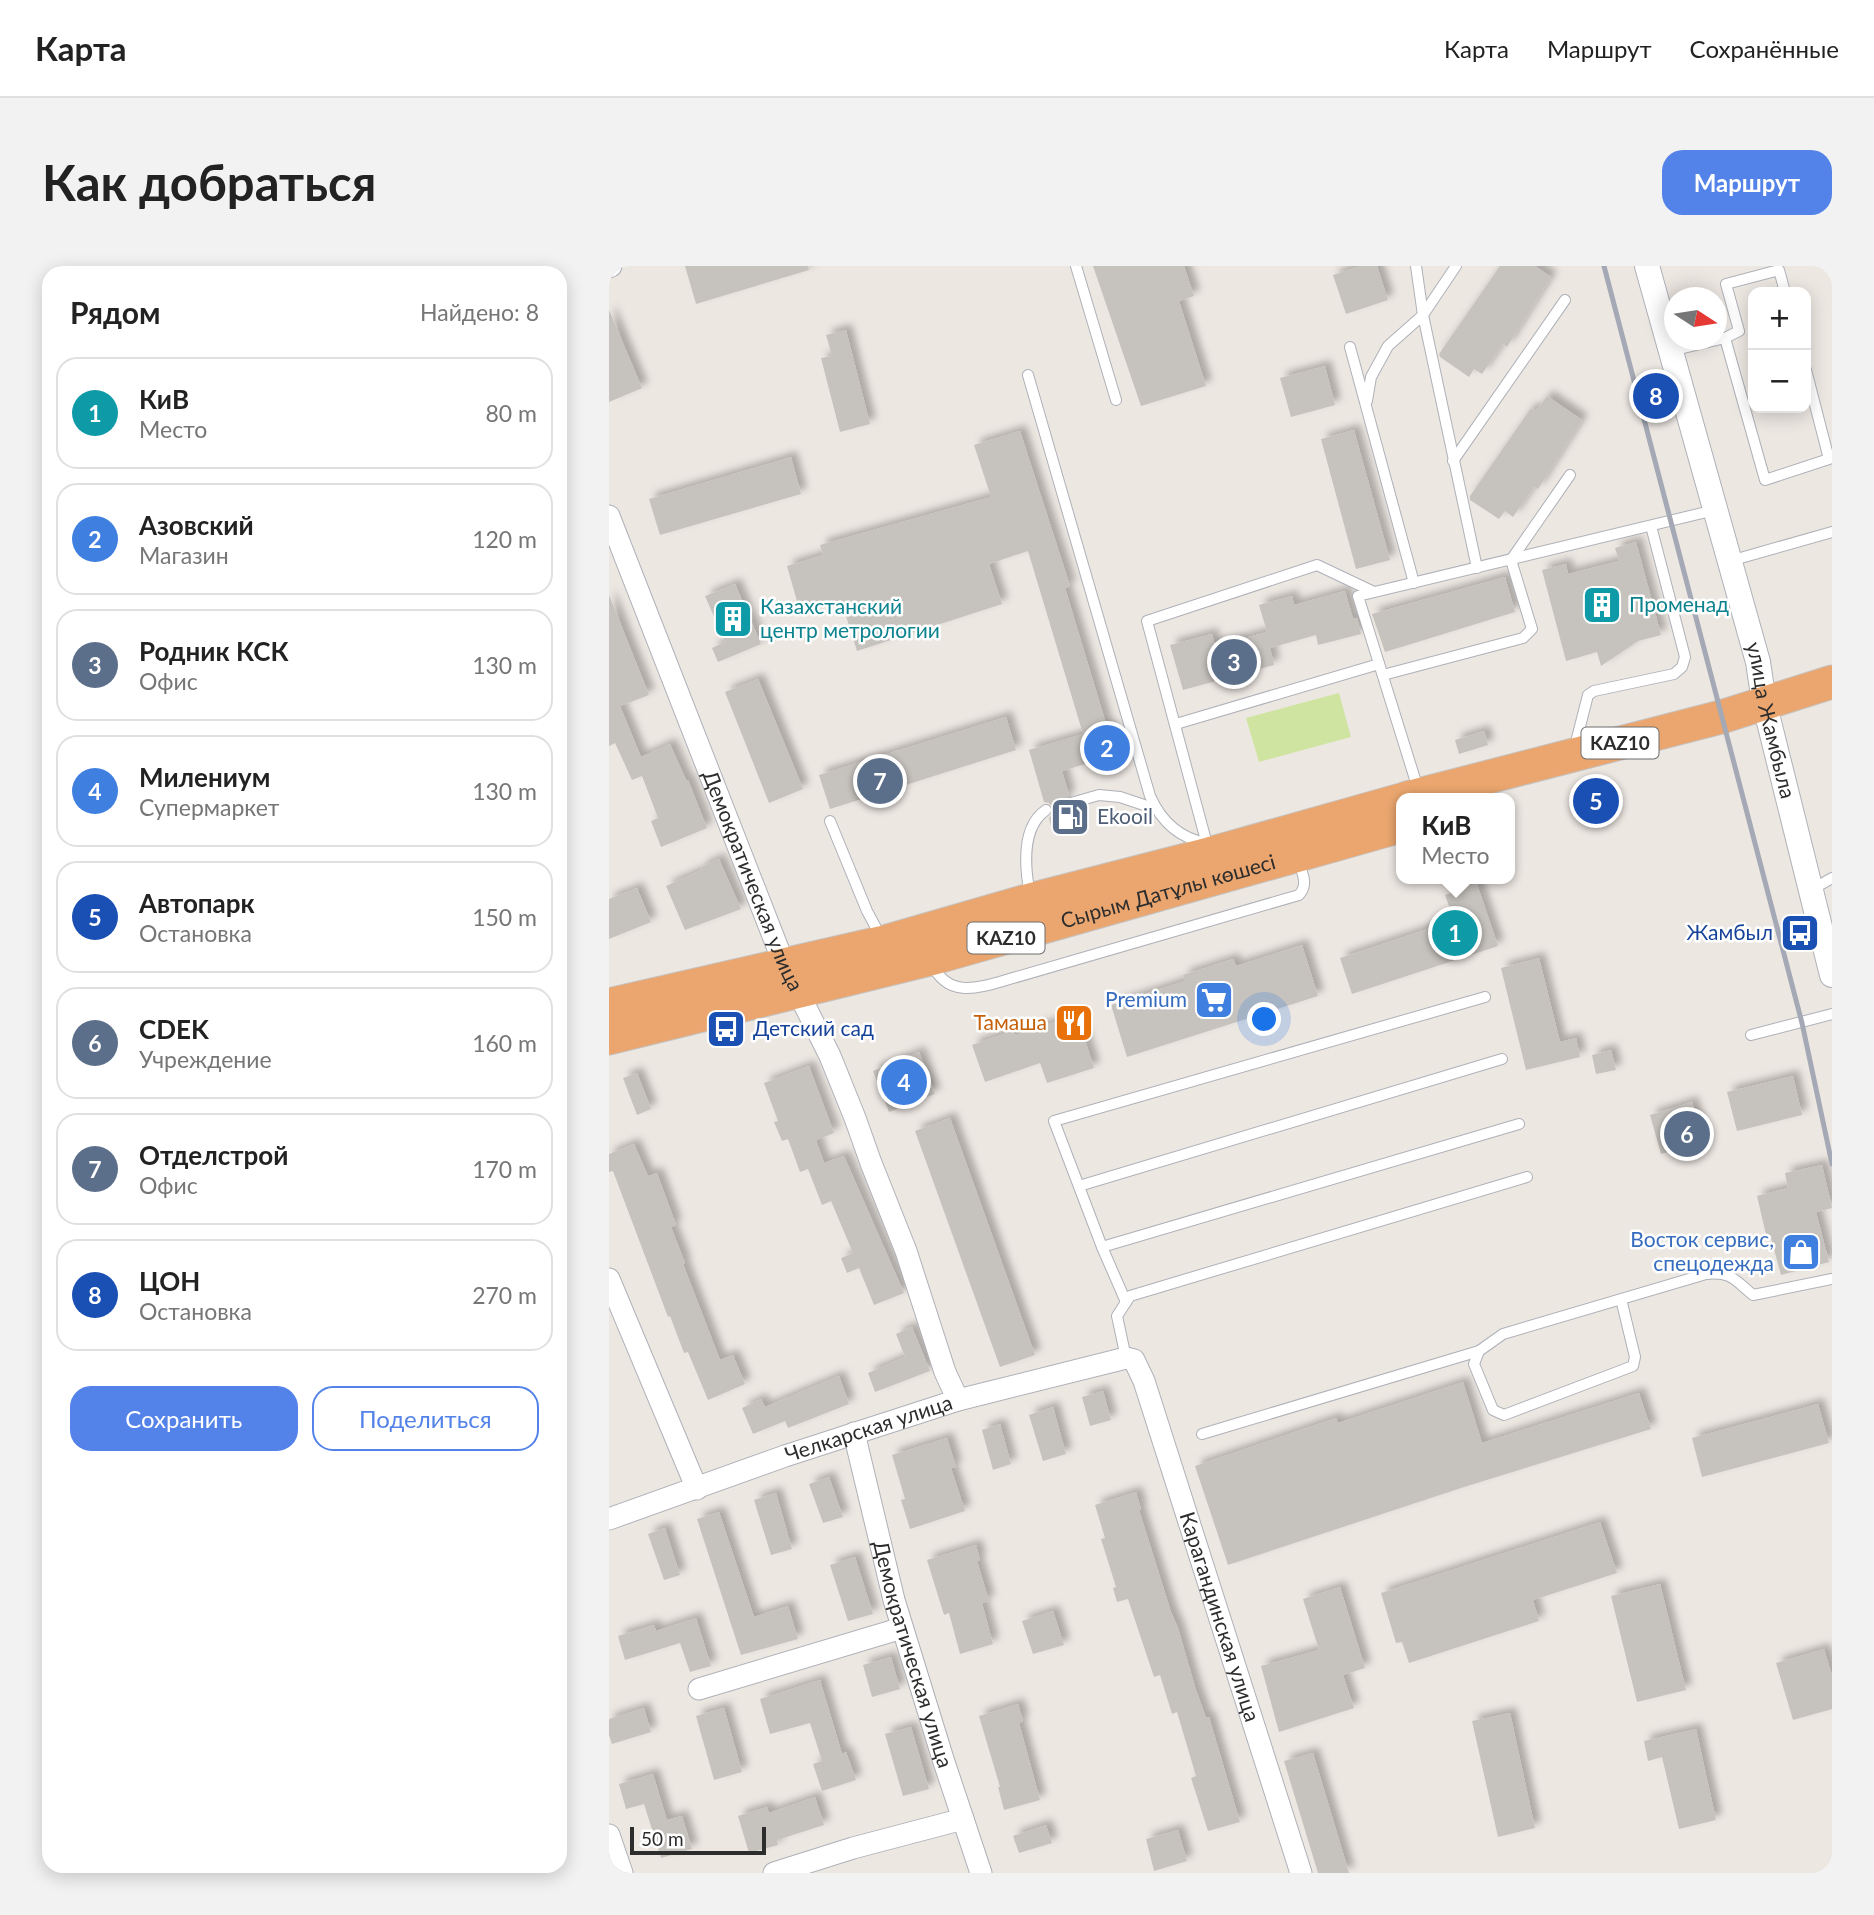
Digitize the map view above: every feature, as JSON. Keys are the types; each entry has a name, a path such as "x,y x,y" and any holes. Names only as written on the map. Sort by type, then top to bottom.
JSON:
{"highway":[{"name":"Сырым Датұлы көшесі","path":"1515,793 1611,766 1726,739 1767,713 1832,682"},
{"name":"Сырым Датұлы көшесі","path":"1428,793 1721,717 1832,705"},
{"name":"Сырым Датұлы көшесі","path":"609,1038 799,993 1030,900 1208,848 1396,801"},
{"name":"Сырым Датұлы көшесі","path":"609,1005 784,964 888,955 930,959 1396,827"}],"street":[{"name":"улица Жамбыла","path":"1647,266 1758,662 1767,713 1821,884 1832,975"},
{"name":"Демократическая улица","path":"609,516 784,964 830,1056 855,1118 906,1251 945,1373 958,1400"},
{"path":"609,1279 697,1489"},
{"name":"Челкарская улица","path":"609,1519 854,1433 958,1400 1130,1359"},
{"name":"Карагандинская улица","path":"1130,1359 1144,1381 1301,1873"},
{"name":"Демократическая улица","path":"854,1433 902,1628 981,1873"},
{"path":"699,1689 902,1628"},
{"path":"774,1873 853,1848 963,1819"},
{"path":"609,1835 622,1873"}],"lane":[{"path":"1076,266 1116,400"},
{"path":"1416,266 1423,315 1477,568"},
{"path":"1366,406 1371,377 1388,346 1423,315 1455,266"},
{"path":"1727,287 1726,284 1779,270 1784,287"},
{"path":"1727,288 1739,331 1727,337"},
{"path":"1454,461 1565,300"},
{"path":"1727,345 1765,480 1829,459 1811,389"},
{"path":"1350,347 1413,583"},
{"path":"1671,351 1675,350"},
{"path":"1028,375 1156,809 1177,833 1208,848"},
{"path":"1511,559 1570,475"},
{"path":"1408,793 1381,670 1358,597 1716,510"},
{"path":"1573,755 1588,695 1594,691 1674,674 1682,667 1685,657 1651,527"},
{"path":"1730,561 1832,532"},
{"path":"1176,724 1381,670 1523,638 1532,629 1511,559"},
{"path":"1208,848 1147,621 1317,565 1374,592"},
{"path":"1071,803 1099,795 1120,797 1156,809"},
{"path":"1030,900 1025,873 1027,849 1037,816 1046,810"},
{"path":"830,821 888,955"},
{"path":"1126,1302 1054,1121 1485,997"},
{"path":"1751,1035 1832,1014"},
{"path":"1079,1186 1502,1059"},
{"path":"1102,1247 1519,1124"},
{"path":"1130,1359 1117,1316 1130,1296 1527,1177"},
{"path":"1202,1434 1479,1351 1503,1334 1706,1274 1730,1275 1753,1295 1832,1279"},
{"path":"1479,1351 1474,1364 1493,1410 1504,1415 1568,1392 1629,1368 1635,1361 1621,1299"}],"green space":[{"path":"1339,693 1351,737 1259,762 1246,718"}],"building":[{"path":"685,266 808,266 809,270 696,304"},
{"path":"1093,266 1184,266 1194,296 1179,301 1206,386 1141,406"},
{"path":"1361,266 1377,266 1388,300 1346,314 1333,275"},
{"path":"1500,266 1535,266 1551,277 1507,347 1503,344 1482,374 1474,369 1469,377 1439,354"},
{"path":"609,310 642,388 609,402"},
{"path":"846,330 870,424 840,432 821,358 832,356 826,335"},
{"path":"1325,366 1335,405 1291,417 1280,378"},
{"path":"1547,396 1582,420 1538,489 1534,487 1513,517 1505,511 1499,519 1470,500 1470,496 1531,408 1536,411"},
{"path":"1354,430 1390,560 1356,569 1321,439"},
{"path":"1020,431 1070,586 1065,588 1107,727 1110,726 1118,754 1062,771 1069,795 1064,800 1064,806 1073,811 1077,824 1052,831 1049,818 1053,808 1044,802 1029,750 1083,734 1028,551 989,564 1002,604 857,651 841,600 800,612 787,566 823,555 820,545 991,497 974,445"},
{"path":"791,457 801,494 660,535 649,499"},
{"name":"Променад","path":"1636,542 1661,635 1638,641 1601,666 1597,652 1566,661 1542,570 1566,564 1568,574 1619,561 1615,548"},
{"path":"1505,577 1515,612 1385,652 1372,614"},
{"name":"Казахстанский центр метрологии","path":"735,584 761,644 718,662 712,648 725,642 705,596"},
{"path":"1345,591 1353,619 1357,618 1361,634 1318,645 1316,635 1270,648 1274,665 1183,690 1170,645 1212,634 1215,646 1267,632 1259,605 1292,596 1294,605"},
{"path":"609,595 649,695 620,706 641,757 670,744 707,828 661,847 651,821 658,818 642,776 632,780 615,743 609,746"},
{"path":"758,679 803,789 769,803 725,692"},
{"path":"1006,717 1016,750 830,809 819,775"},
{"path":"1484,731 1488,745 1459,754 1455,740"},
{"path":"719,859 741,909 685,930 666,886"},
{"path":"1477,884 1498,946 1352,994 1340,958 1454,920 1445,895"},
{"path":"637,888 651,922 609,939 609,899"},
{"name":"Premium","path":"1302,945 1318,996 1127,1057 1111,1005 1185,981 1183,975 1233,959 1236,966"},
{"path":"1539,958 1560,1042 1576,1038 1580,1057 1526,1070 1501,968"},
{"path":"1077,1015 1094,1068 1047,1083 1040,1063 985,1082 972,1045 1013,1031 1015,1035"},
{"path":"1611,1050 1616,1070 1596,1074 1592,1055"},
{"path":"919,1052 935,1094 889,1112 873,1071"},
{"path":"809,1066 834,1133 816,1140 824,1163 844,1156 904,1293 874,1305 859,1268 847,1273 841,1258 853,1253 831,1201 822,1205 808,1169 800,1172 788,1139 782,1141 774,1122 778,1121 764,1083"},
{"path":"637,1073 651,1109 637,1115 623,1078"},
{"path":"1793,1076 1802,1115 1737,1131 1727,1092"},
{"path":"1692,1102 1704,1141 1661,1154 1650,1115"},
{"path":"950,1118 1035,1355 1000,1367 915,1131"},
{"path":"634,1144 648,1176 657,1173 676,1225 671,1227 685,1263 683,1264 720,1360 733,1355 745,1384 708,1400 688,1352 684,1353 670,1316 668,1317 613,1171 609,1172 609,1154"},
{"path":"1822,1165 1832,1208 1816,1212 1829,1262 1781,1275 1771,1238 1767,1239 1757,1196 1788,1188 1785,1173"},
{"path":"912,1327 930,1371 875,1392 868,1373 905,1357 896,1334"},
{"path":"839,1376 849,1404 788,1428 785,1421 753,1434 742,1408 761,1399 765,1407"},
{"path":"1463,1382 1482,1443 1639,1393 1651,1429 1228,1565 1195,1466 1336,1418 1338,1423"},
{"path":"1103,1391 1111,1420 1090,1426 1082,1397"},
{"path":"1818,1404 1829,1443 1702,1477 1692,1438"},
{"path":"1053,1407 1066,1454 1043,1461 1029,1415"},
{"path":"1000,1424 1011,1464 993,1470 982,1430"},
{"path":"947,1438 956,1467 951,1468 965,1511 910,1529 901,1500 905,1499 892,1455"},
{"path":"829,1477 843,1517 823,1523 809,1484"},
{"path":"1136,1492 1141,1509 1139,1510 1171,1612 1206,1718 1209,1717 1240,1822 1208,1831 1191,1778 1196,1776 1177,1712 1172,1714 1160,1675 1154,1677 1128,1599 1117,1602 1113,1588 1116,1587 1101,1539 1105,1538 1095,1505"},
{"path":"776,1493 792,1549 771,1555 754,1500"},
{"path":"719,1512 754,1617 788,1606 798,1639 741,1655 697,1519"},
{"path":"1600,1522 1617,1573 1533,1600 1539,1621 1409,1663 1402,1642 1396,1643 1381,1593"},
{"path":"665,1528 680,1575 664,1580 648,1534"},
{"path":"976,1545 980,1560 977,1561 989,1601 982,1603 993,1644 960,1654 949,1613 944,1615 927,1560"},
{"path":"855,1557 873,1614 848,1621 830,1565"},
{"path":"1660,1584 1686,1690 1637,1702 1611,1596"},
{"path":"1340,1587 1365,1668 1343,1675 1354,1708 1279,1732 1261,1666 1319,1650 1303,1599"},
{"path":"1053,1611 1064,1645 1033,1654 1022,1621"},
{"path":"696,1618 711,1666 690,1672 680,1643 625,1660 618,1636 654,1625 656,1631"},
{"path":"1824,1649 1832,1676 1832,1709 1793,1720 1776,1663"},
{"path":"891,1657 900,1689 872,1697 863,1665"},
{"path":"820,1680 842,1754 846,1752 856,1780 822,1791 813,1764 822,1761 810,1723 770,1734 760,1699"},
{"path":"1018,1704 1023,1721 1019,1723 1040,1800 1004,1810 979,1716"},
{"path":"644,1708 651,1732 612,1744 609,1719"},
{"path":"724,1708 742,1772 714,1780 696,1716"},
{"path":"1510,1713 1535,1828 1498,1837 1472,1721"},
{"path":"911,1727 929,1789 903,1796 885,1734"},
{"path":"1696,1729 1716,1820 1679,1829 1662,1757 1648,1761 1644,1741"},
{"path":"1313,1753 1349,1873 1318,1873 1284,1761"},
{"path":"653,1774 667,1820 682,1816 692,1849 661,1858 644,1804 626,1809 619,1784"},
{"path":"815,1797 824,1825 777,1840 778,1845 749,1853 738,1816 767,1807 769,1813"},
{"path":"1046,1825 1052,1843 1019,1853 1013,1836"},
{"path":"1178,1830 1187,1861 1154,1871 1146,1839"}],"railway":[{"path":"1604,266 1802,1023 1832,1164"}],"place":[{"name":"ЦОН","path":"1656,396"},
{"name":"Променад","path":"1602,605"},
{"name":"Казахстанский центр метрологии","path":"733,619"},
{"name":"Родник КСК","path":"1234,662"},
{"name":"Азовский","path":"1107,748"},
{"name":"Отделстрой","path":"880,781"},
{"name":"Автопарк","path":"1596,801"},
{"name":"Ekooil","path":"1070,817"},
{"name":"КиВ","path":"1455,933"},
{"name":"Жамбыл","path":"1800,933"},
{"name":"Premium","path":"1214,1000"},
{"name":"Тамаша","path":"1074,1023"},
{"name":"Детский сад","path":"726,1029"},
{"name":"Милениум","path":"904,1082"},
{"name":"CDEK","path":"1687,1134"},
{"name":"Восток сервис, спецодежда","path":"1801,1252"}]}
